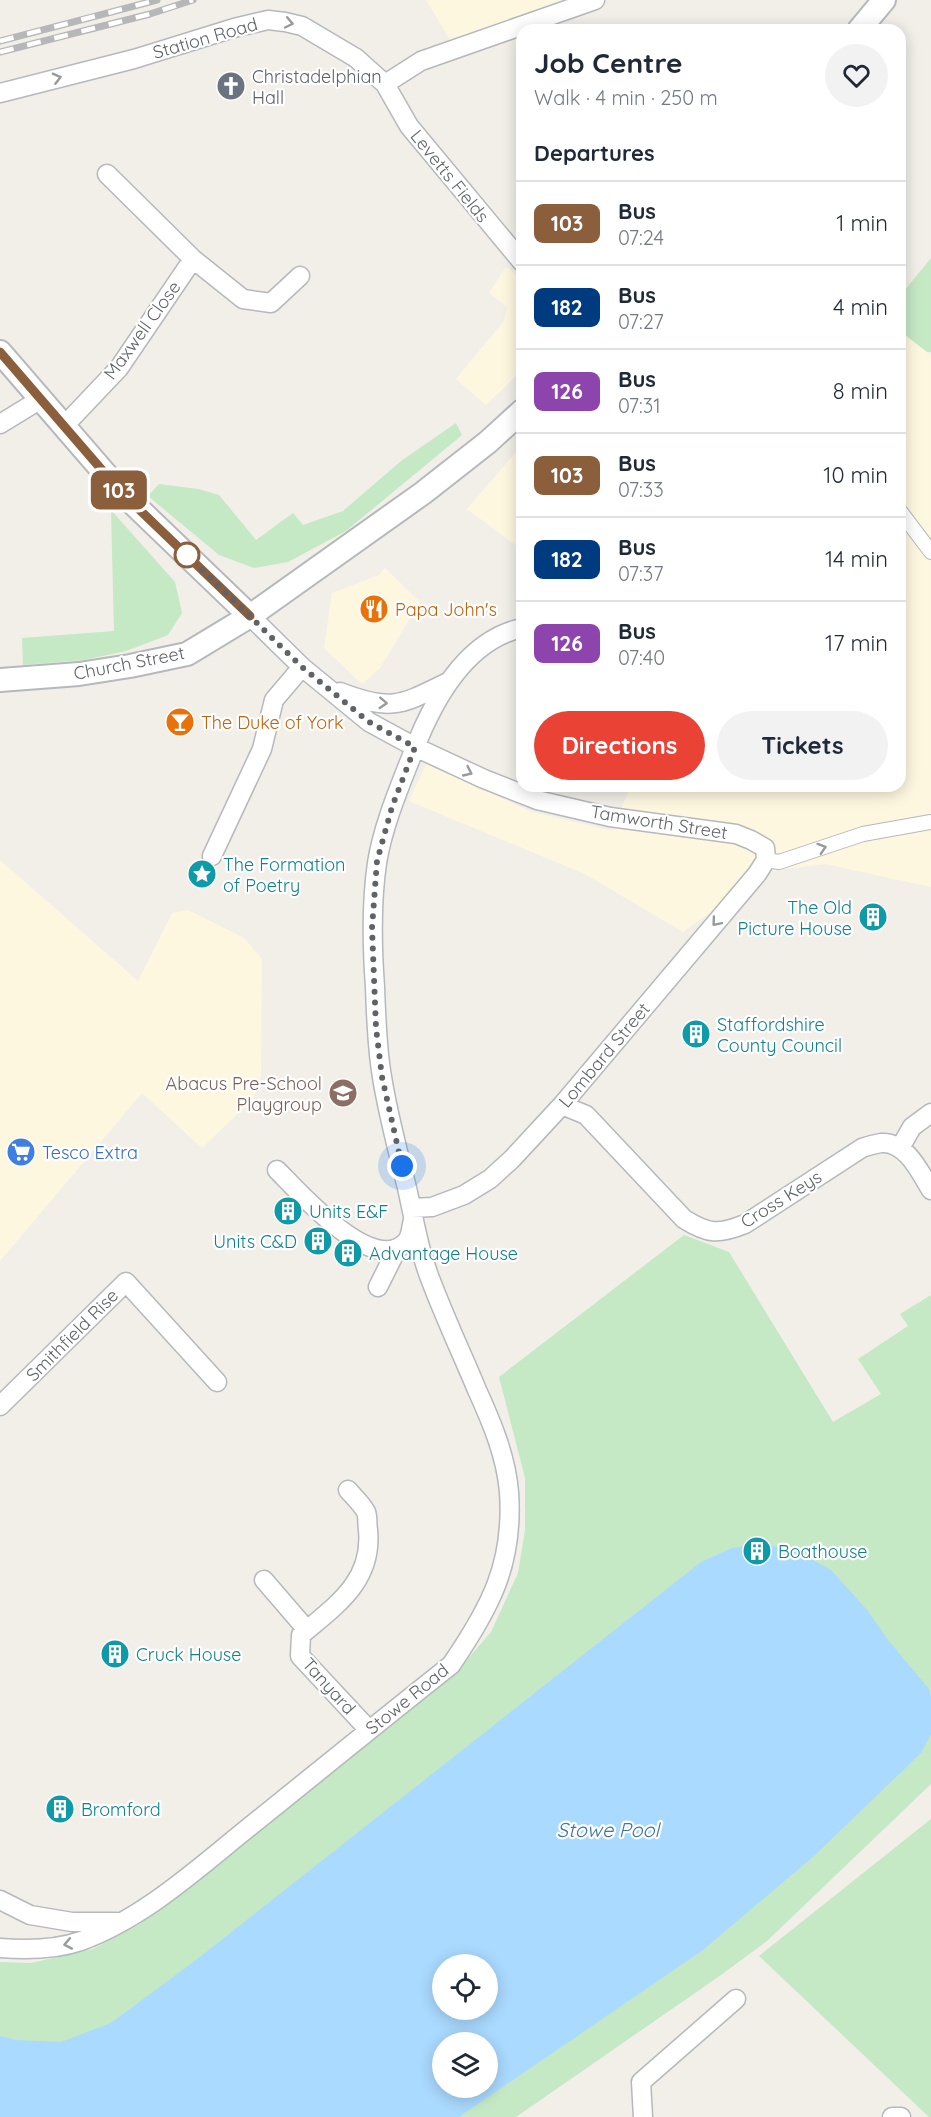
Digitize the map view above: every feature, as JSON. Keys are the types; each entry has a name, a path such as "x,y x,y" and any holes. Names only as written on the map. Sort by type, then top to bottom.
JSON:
{"street":[{"path":"527,24 595,0"},
{"path":"864,24 884,0"},
{"name":"Station Road","path":"0,93 134,59 234,27 268,20 285,22 315,32 356,58 385,84"},
{"path":"385,84 421,61 516,28"},
{"name":"Levetts Fields","path":"385,84 409,126 516,255"},
{"path":"107,174 193,259 243,300 271,303 300,276"},
{"name":"Maxwell Close","path":"64,426 119,368 193,259"},
{"path":"0,352 121,492 302,667 369,722 415,747"},
{"path":"0,424 41,399"},
{"name":"Church Street","path":"0,680 79,674 187,654 250,616 423,493 488,442 516,416"},
{"path":"906,520 931,552"},
{"path":"327,687 362,700 390,705 419,696 448,682 490,641 516,629"},
{"path":"212,856 262,749 274,700 302,667"},
{"name":"Stowe Road","path":"0,1948 36,1950 79,1942 122,1922 195,1871 451,1665 478,1624 493,1595 509,1536 506,1466 491,1423 430,1279 382,1077 376,1028 372,928 377,861 392,807 415,747 427,719 448,682"},
{"name":"Tamworth Street","path":"415,747 516,792"},
{"name":"Tamworth Street","path":"517,792 537,800 610,817 736,834 765,848 766,860"},
{"path":"766,860 779,862 863,834 931,822"},
{"name":"Lombard Street","path":"413,1213 464,1195 490,1179 512,1159 562,1105 758,874 766,860"},
{"name":"Cross Keys","path":"562,1105 586,1115 684,1219 703,1231 727,1232 745,1224 862,1148 883,1143 900,1148"},
{"path":"931,1113 912,1127 900,1148 916,1165 931,1190"},
{"path":"277,1170 337,1229 376,1250 397,1249"},
{"path":"378,1287 397,1249 408,1241 413,1213"},
{"name":"Smithfield Rise","path":"0,1406 126,1282 217,1382"},
{"name":"Tanyard","path":"348,1490 366,1512 369,1543 365,1561 358,1581 344,1598 301,1635 300,1656 369,1730"},
{"path":"264,1580 307,1630"},
{"path":"0,1900 30,1915 72,1922 122,1922"},
{"path":"643,2117 641,2082 736,1999"},
{"path":"892,2117 901,2117"}],"shaded area":[{"path":"426,0 563,0 451,41"},
{"path":"506,267 516,274 516,376 486,405 456,379 504,321 507,307 489,293"},
{"path":"906,336 931,355 931,887 825,864 768,871 683,932 585,874 409,801 426,764 532,812 613,831 628,792 906,792"},
{"path":"516,452 516,546 467,509"},
{"path":"385,568 420,602 380,668 362,684 324,648 332,593 379,575"},
{"path":"0,860 138,981 172,913 188,910 244,938 262,959 261,1076 253,1099 202,1148 142,1093 0,1261"}],"green space":[{"path":"931,258 931,352 927,352 906,336 906,289"},
{"path":"456,423 462,435 346,531 288,562 254,568 219,555 148,496 159,484 198,489 219,495 256,540 293,513 303,525 343,511 401,461"},
{"path":"111,510 175,582 182,613 168,635 126,651 84,660 23,665 22,638 114,631"},
{"path":"684,1235 729,1252 833,1422 881,1394 858,1359 908,1326 900,1314 931,1295 931,1784 767,1941 516,2117 0,2117 0,1962 31,1963 93,1949 140,1924 212,1863 451,1678 491,1632 518,1573 525,1530 525,1478 499,1377"},
{"path":"931,1819 931,2117 929,2117 759,1956"}],"water":[{"name":"Stowe Pool","path":"762,1544 795,1550 831,1570 868,1611 888,1640 929,1689 931,1696 931,1734 921,1753 814,1856 703,1950 498,2090 498,2032 432,2032 432,2098 487,2098 459,2117 0,2117 0,2036 16,2040 61,2042 111,2023 196,1960 701,1562 732,1548"}],"railway":[{"path":"0,41 157,0"},
{"path":"0,52 150,14 193,0"}],"bus line":[{"name":"103","path":"0,352 121,492 250,616"}],"place":[{"name":"Christadelphian Hall","path":"231,86"},
{"name":"Papa John's","path":"374,609"},
{"name":"The Duke of York","path":"180,722"},
{"name":"The Formation of Poetry","path":"202,874"},
{"name":"The Old Picture House","path":"873,917"},
{"name":"Staffordshire County Council","path":"696,1034"},
{"name":"Abacus Pre-School Playgroup","path":"343,1093"},
{"name":"Tesco Extra","path":"21,1152"},
{"name":"Units E&F","path":"288,1211"},
{"name":"Units C&D","path":"318,1241"},
{"name":"Advantage House","path":"348,1253"},
{"name":"Boathouse","path":"757,1551"},
{"name":"Cruck House","path":"115,1654"},
{"name":"Bromford","path":"60,1809"}],"route":[{"path":"187,555 302,667 369,722 415,747 392,807 377,861 372,928 376,1028 382,1077 402,1166"}]}
